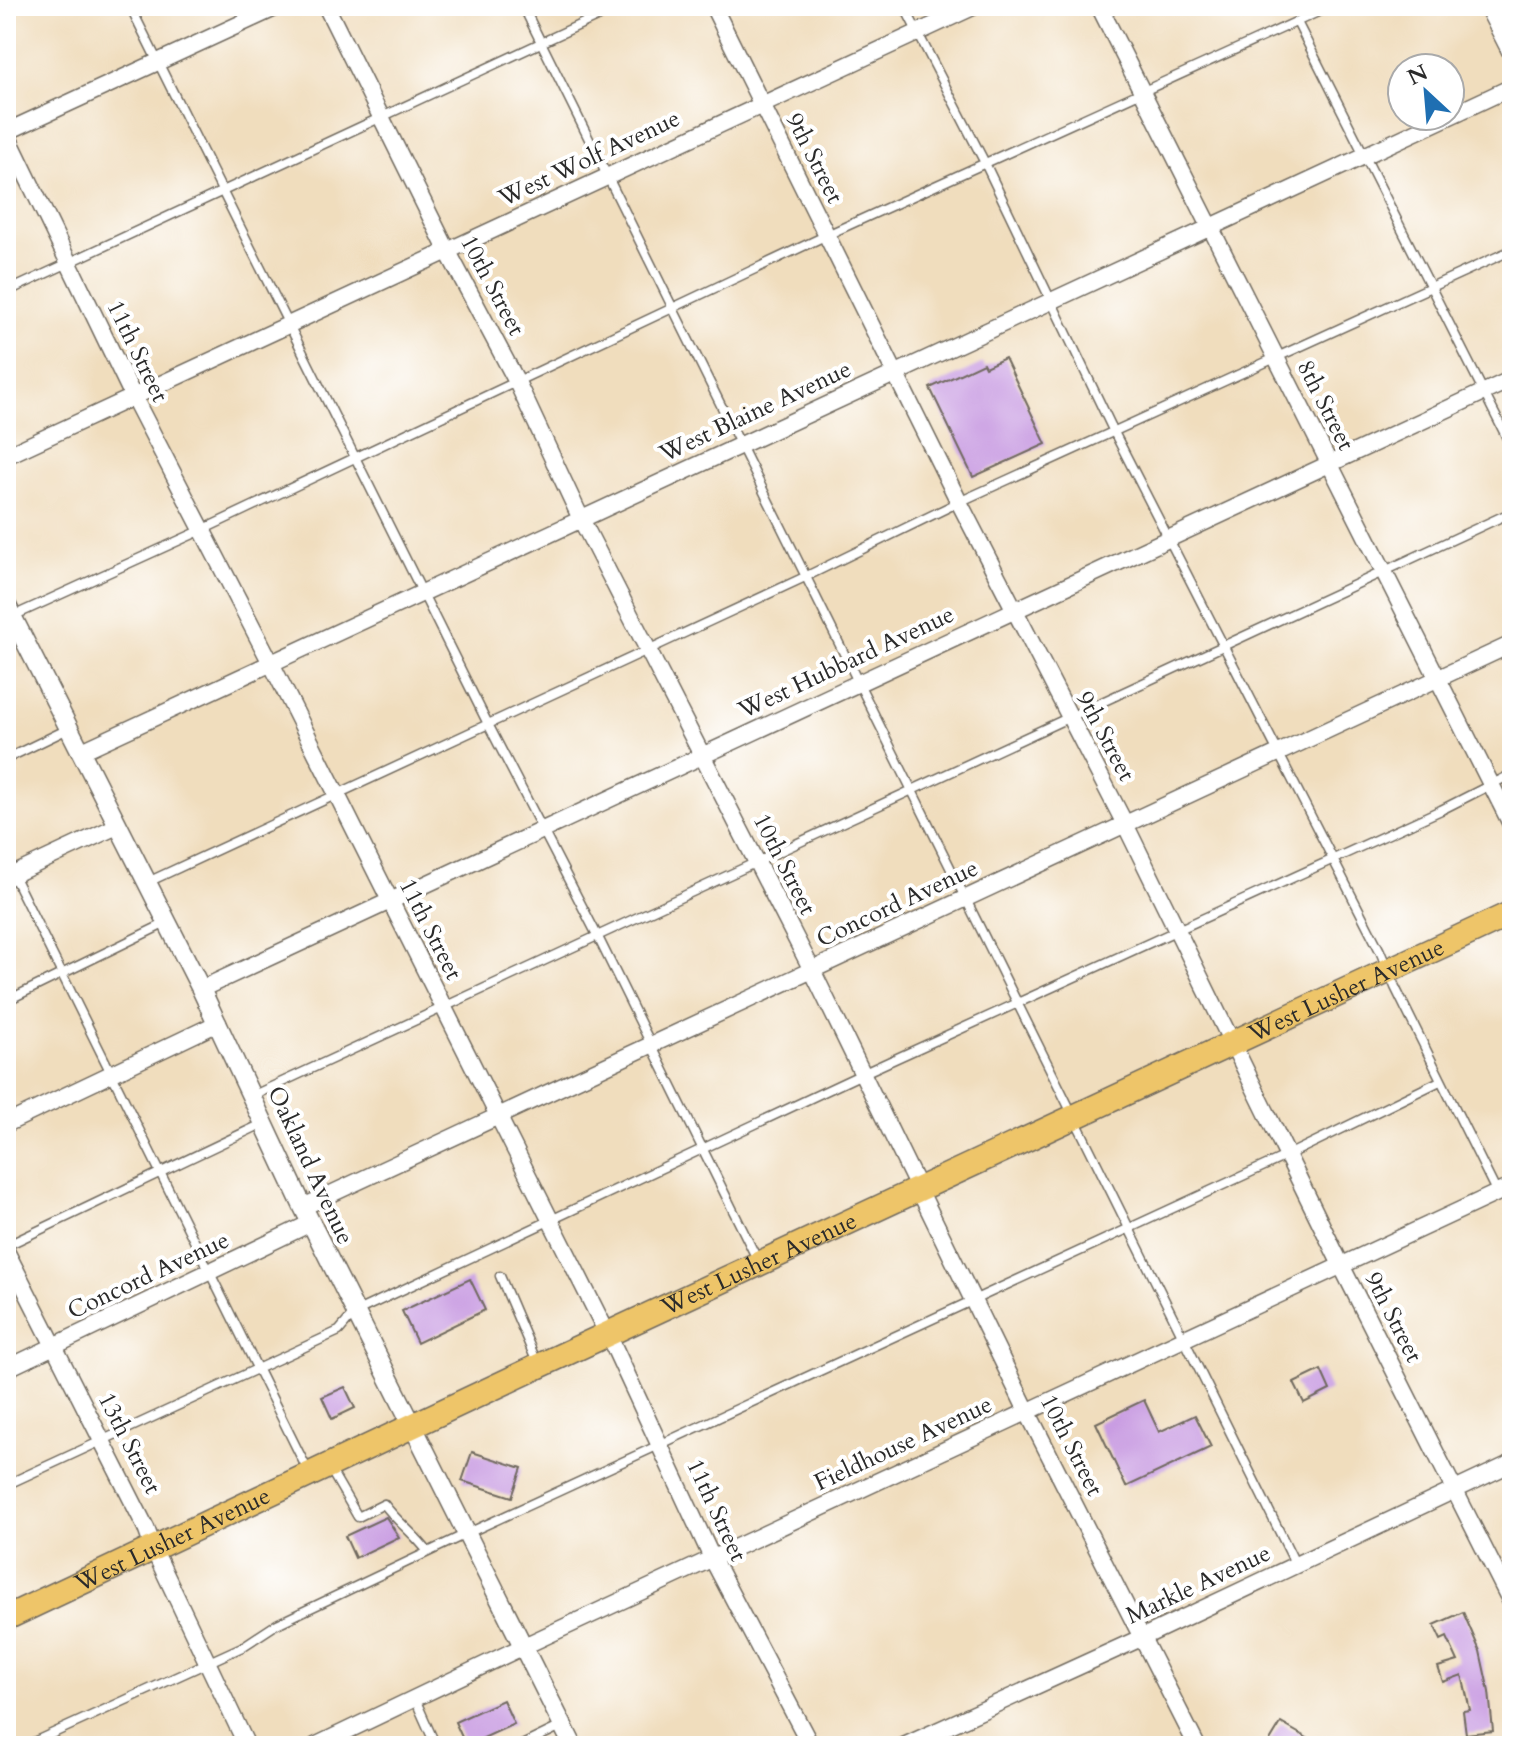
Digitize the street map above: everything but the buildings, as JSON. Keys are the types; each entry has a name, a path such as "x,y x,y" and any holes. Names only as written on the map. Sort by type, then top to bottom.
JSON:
{"main road":[{"name":"West Lusher Avenue","path":"6,1618 608,1333 1512,913"}],"street":[{"path":"6,132 279,6"},
{"name":"10th Street","path":"326,6 447,250 517,382 581,519 812,970 1027,1411 1197,1746"},
{"name":"9th Street","path":"713,6 959,502 1125,824 1342,1267 1512,1604"},
{"name":"West Wolf Avenue","path":"6,456 975,6"},
{"name":"8th Street","path":"1099,6 1512,826"},
{"path":"1487,6 1512,55"},
{"name":"West Blaine Avenue","path":"1466,109 1512,87"},
{"name":"11th Street","path":"6,132 133,396 608,1333 712,1558 811,1746"},
{"name":"West Blaine Avenue","path":"82,751 1416,132"},
{"name":"West Hubbard Avenue","path":"201,989 1512,379"},
{"name":"Oakland Avenue","path":"11,621 82,751 218,1023 307,1215 573,1746"},
{"name":"Concord Avenue","path":"6,1369 209,1272 307,1215 497,1116 1512,644"},
{"path":"9,877 117,826"},
{"path":"6,1124 218,1023"},
{"name":"Fieldhouse Avenue","path":"315,1746 1505,1190"},
{"name":"13th Street","path":"6,1249 146,1528 247,1746"},
{"name":"Markle Avenue","path":"904,1746 1512,1463"}],"lane":[{"path":"130,6 759,1263"},
{"path":"523,6 1296,1565"},
{"path":"6,292 620,6"},
{"path":"904,6 985,163 1114,432 1380,951 1440,1081 1505,1190"},
{"path":"11,621 827,235 1331,6"},
{"path":"1297,22 1512,448"},
{"path":"146,883 807,576 959,502 1512,250"},
{"path":"252,1096 1512,512"},
{"path":"6,759 70,728"},
{"path":"6,1485 339,1331 355,1312 701,1148 1512,774"},
{"path":"9,877 62,974 257,1368 319,1470 358,1517 384,1504 395,1518 415,1534 428,1552"},
{"path":"6,1001 167,923"},
{"path":"25,1746 242,1647 277,1624 659,1443 1288,1155 1440,1081"},
{"path":"6,1249 264,1123"},
{"path":"500,1276 539,1366"},
{"path":"415,1699 436,1746"},
{"path":"520,1746 562,1725"}]}
